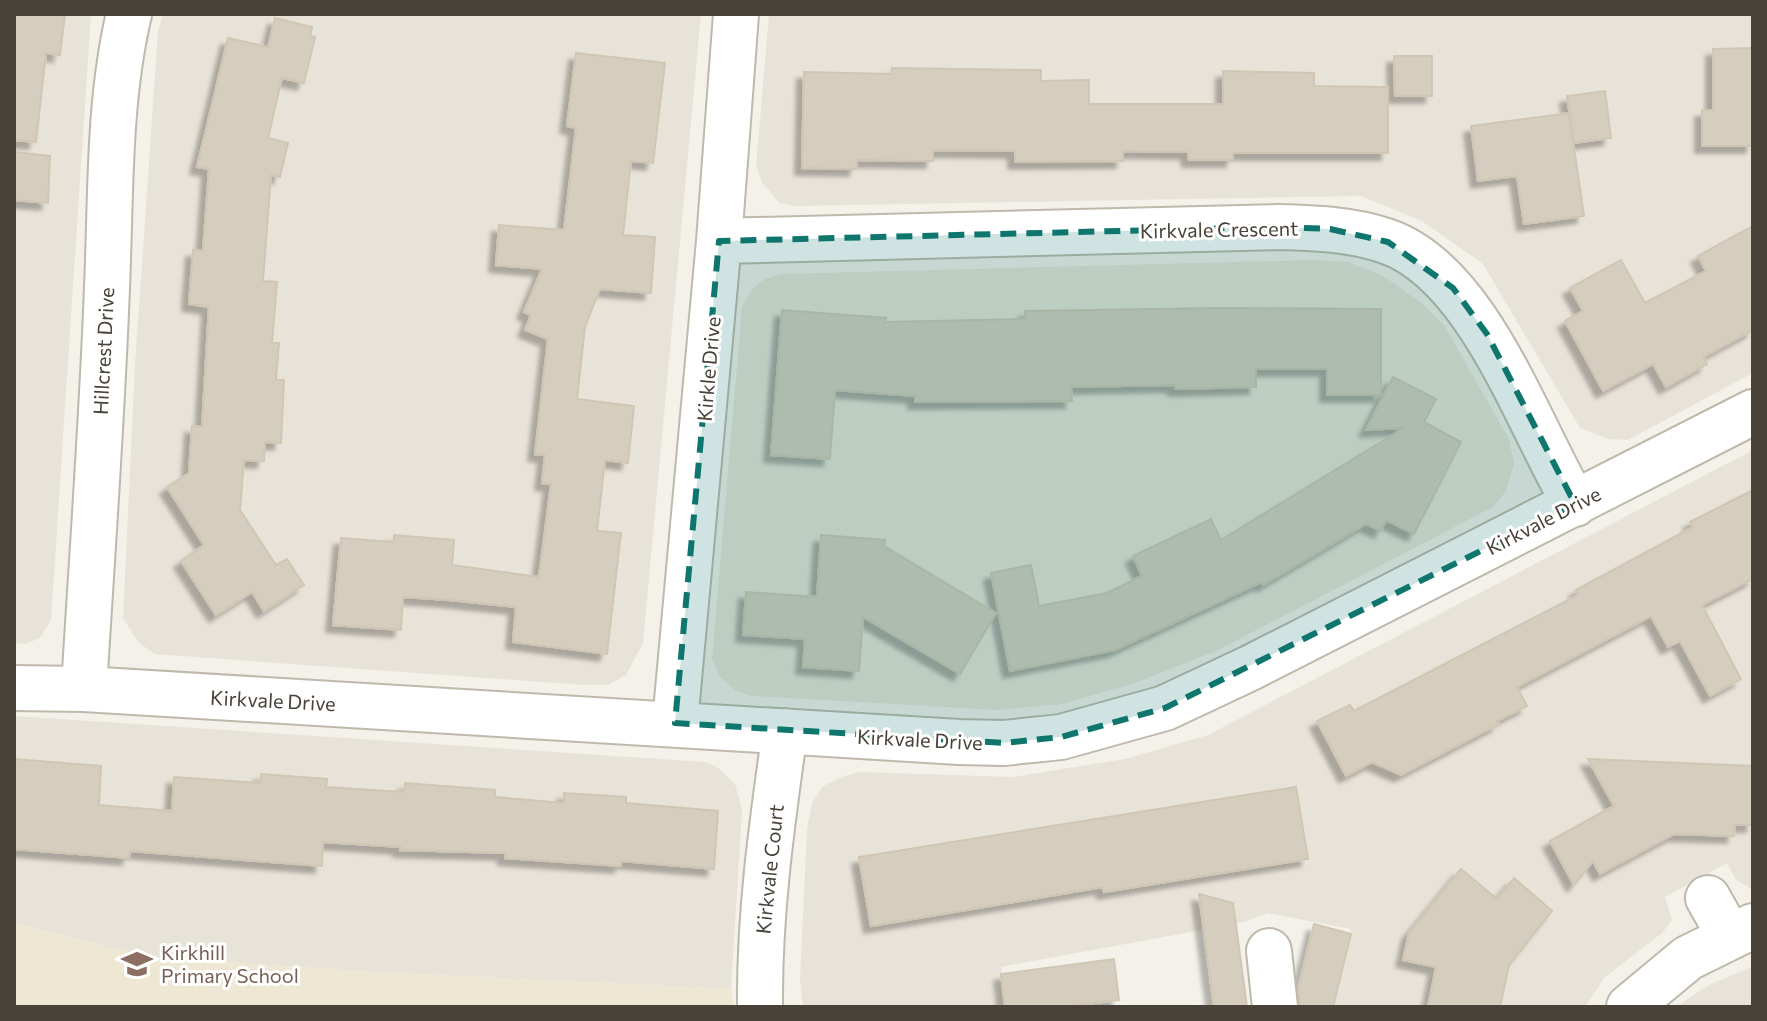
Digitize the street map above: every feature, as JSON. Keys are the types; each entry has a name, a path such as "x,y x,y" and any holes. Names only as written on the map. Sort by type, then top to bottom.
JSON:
{"street":[{"name":"Hillcrest Drive","path":"84,689 107,288 111,161 122,46 129,14"},
{"name":"Kirkle Drive","path":"675,723 719,241 736,14"},
{"name":"Kirkvale Crescent","path":"719,241 1278,227 1330,229 1388,242 1420,259 1453,288 1487,334 1575,504"},
{"name":"Kirkvale Drive","path":"14,688 84,689 1004,743 1061,737 1165,708 1250,668 1753,412"},
{"name":"Kirkvale Court","path":"760,1007 761,934 768,849 785,731"},
{"path":"1629,1007 1688,958 1742,932 1708,898"},
{"path":"1269,951 1275,1007"}],"highlighted area":[{"path":"1278,227 1330,229 1388,242 1453,288 1487,334 1575,504 1165,708 1061,737 1004,743 675,723 719,241"}],"shaded area":[{"path":"14,14 91,14 51,620 40,638 25,644 14,643"},
{"path":"163,14 701,14 643,643 626,675 608,685 584,685 155,654 139,643 123,618 135,365 158,32"},
{"path":"769,14 1753,14 1753,373 1628,440 1608,439 1580,428 1483,264 1422,221 1361,196 796,206 779,203 762,182 756,166"},
{"path":"1314,260 1348,262 1385,277 1424,305 1444,325 1509,439 1514,464 1506,491 1493,507 1216,651 1135,683 1061,704 998,710 751,696 735,690 720,677 712,659 742,307 752,289 763,280 780,274"},
{"path":"1753,450 1753,890 1736,880 1727,863 1665,897 1672,920 1662,933 1605,977 1585,1007 1333,1007 1351,929 1268,913 1244,922 1001,967 1005,1007 803,1007 800,980 807,829 812,803 823,786 859,772 1013,777 1125,759 1208,735"},
{"path":"14,716 705,762 717,767 735,784 742,810 731,989 374,972 147,957 14,923"},
{"name":"Kirkhill Primary School","path":"14,923 147,957 374,972 731,989 734,1007 14,1007"},
{"path":"1753,966 1753,1007 1676,1007 1707,986"}],"building":[{"path":"14,14 65,14 60,55 46,53 36,142 14,140"},
{"path":"275,18 312,27 310,36 315,37 304,83 282,78 268,138 288,143 280,177 271,175 263,281 277,282 272,343 279,343 276,380 284,380 281,443 265,442 264,461 244,460 240,510 276,565 287,559 304,585 264,611 252,592 216,615 181,561 204,545 167,487 189,473 192,426 202,427 209,307 189,304 193,250 203,251 209,169 197,167 228,38 268,47"},
{"path":"1753,48 1753,146 1702,146 1702,110 1713,110 1713,49"},
{"path":"576,53 665,63 653,163 631,161 623,235 655,237 651,293 600,289 585,327 577,399 634,406 628,463 605,460 597,531 621,533 607,654 513,642 516,607 403,597 401,630 333,625 341,538 394,542 394,535 454,540 452,565 539,577 551,484 542,483 545,455 535,454 548,339 525,330 531,315 524,312 542,269 496,265 499,225 564,230 576,128 567,126"},
{"path":"1394,56 1432,56 1432,96 1395,96"},
{"path":"892,68 1041,70 1041,81 1089,80 1089,104 1223,104 1223,71 1314,73 1314,86 1388,87 1388,153 1233,153 1233,160 1189,160 1188,152 1123,151 1123,161 1015,162 1015,151 933,150 933,161 857,160 856,169 802,168 804,72 891,74"},
{"path":"1605,91 1611,138 1574,143 1567,96"},
{"path":"1569,113 1584,216 1524,224 1517,176 1478,181 1471,126"},
{"path":"14,152 50,156 48,203 14,200"},
{"path":"1753,226 1753,330 1703,357 1707,364 1666,387 1653,364 1603,391 1565,321 1583,311 1570,288 1621,260 1645,303 1706,271 1698,256"},
{"path":"1381,309 1381,395 1327,395 1327,369 1256,369 1256,387 1071,387 1072,401 915,402 915,396 835,390 830,459 771,455 782,310 886,318 885,322 1025,319 1025,311"},
{"path":"1393,377 1436,399 1424,422 1461,442 1414,534 1386,520 1381,531 1366,524 1263,585 1262,582 1115,650 1010,671 991,573 1031,565 1039,606 1107,593 1142,576 1133,556 1211,519 1221,540 1404,428 1366,430"},
{"path":"1753,490 1753,579 1702,605 1741,679 1710,696 1680,641 1668,647 1651,616 1517,687 1527,706 1497,721 1499,724 1401,775 1372,762 1346,776 1317,721 1350,705 1354,711 1578,595 1576,590 1693,527 1690,522"},
{"path":"821,535 885,540 884,546 996,613 960,674 863,617 859,671 803,667 805,639 743,635 746,592 817,597"},
{"path":"14,759 101,766 99,805 172,811 174,777 260,783 261,774 327,779 326,787 404,792 405,783 495,790 495,797 564,803 564,793 626,797 626,803 718,811 714,869 621,861 621,866 505,858 505,853 400,850 401,847 323,842 322,866 130,851 129,858 14,849"},
{"path":"1588,759 1753,766 1753,825 1735,825 1734,836 1674,834 1600,874 1593,861 1574,885 1550,841 1614,806"},
{"path":"1296,787 1308,859 1104,892 1103,887 871,926 859,857"},
{"path":"1461,869 1497,899 1514,878 1552,911 1509,965 1500,1007 1428,1007 1436,967 1403,960 1409,933"},
{"path":"1199,894 1233,903 1247,1007 1214,1007"},
{"path":"1314,924 1351,934 1333,1007 1300,1007 1298,989"},
{"path":"1114,959 1119,1000 1063,1007 1005,1007 1001,974"}],"place":[{"name":"Kirkhill Primary School","path":"137,964"}]}
